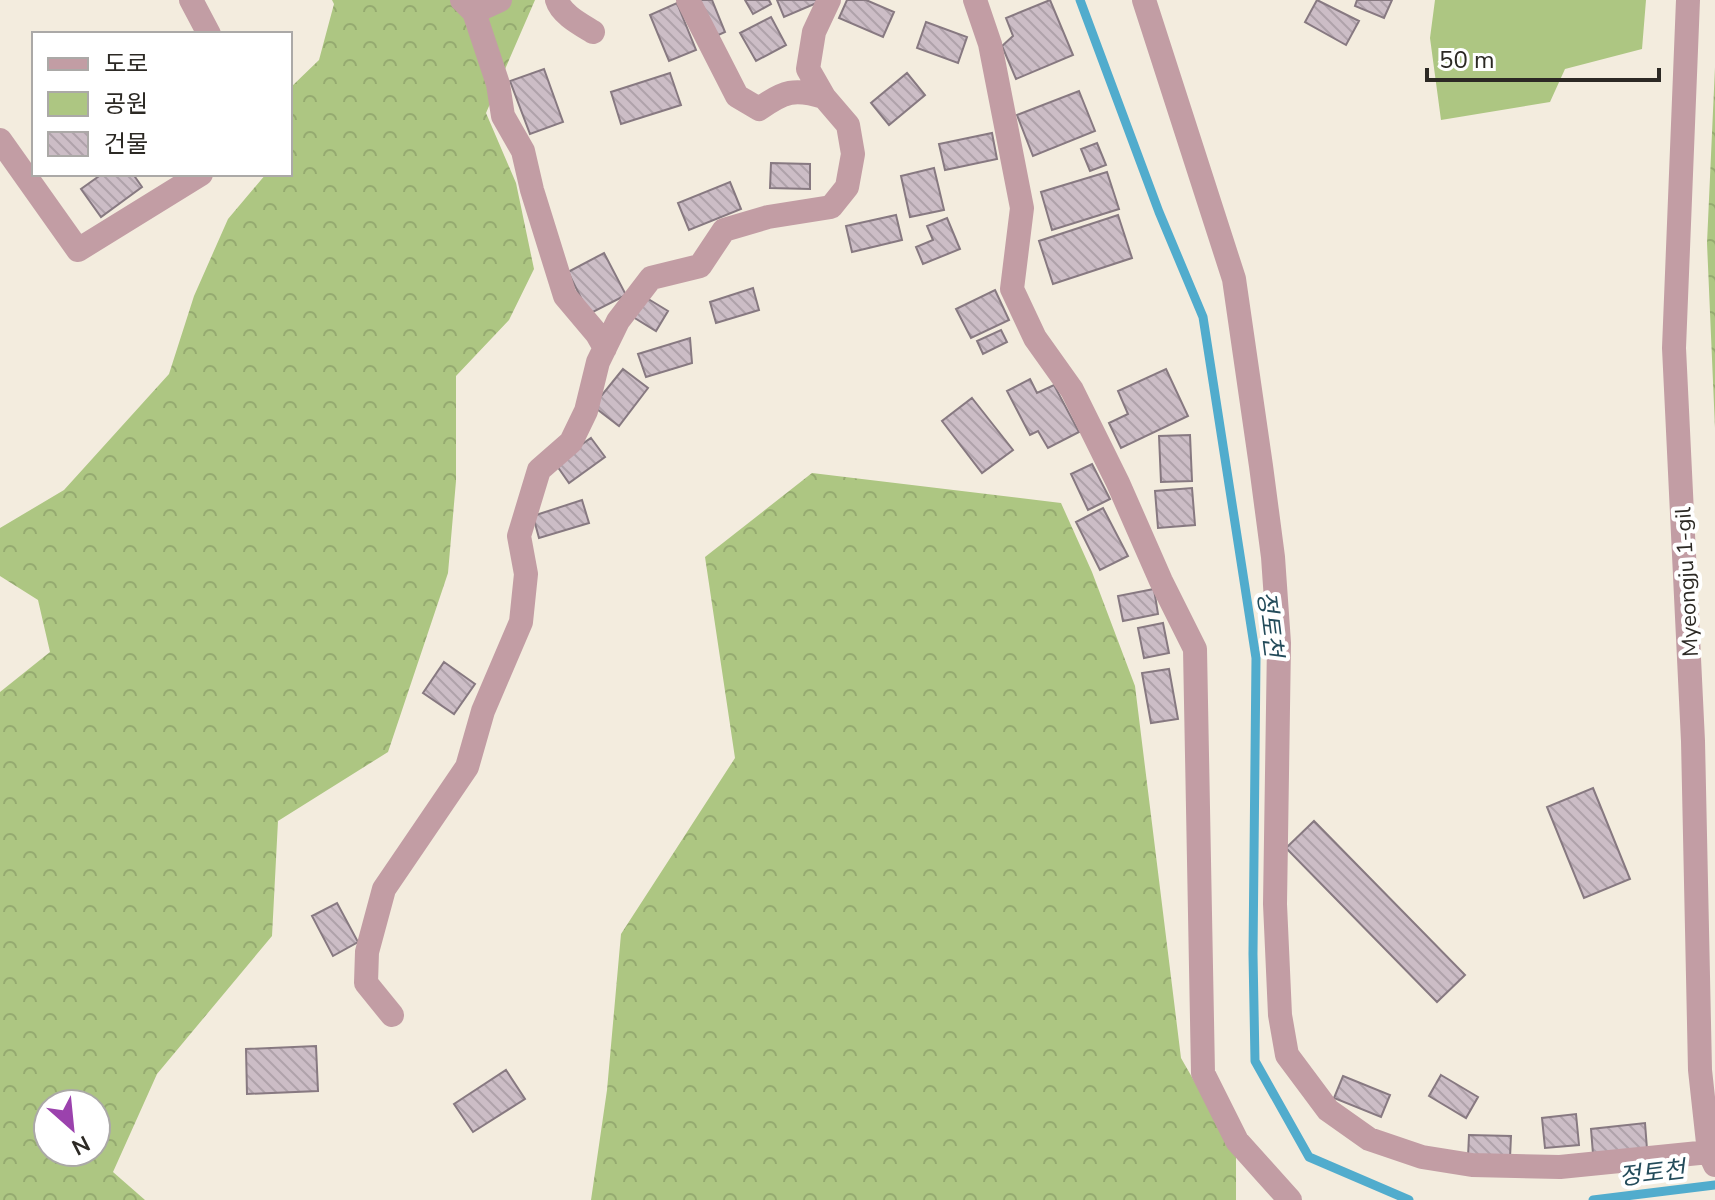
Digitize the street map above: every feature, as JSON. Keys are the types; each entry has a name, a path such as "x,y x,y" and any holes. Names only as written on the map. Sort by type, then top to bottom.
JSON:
{"street":[{"path":"191,0 208,32"},
{"path":"500,0 468,6 498,84 503,116 523,151 565,296 605,348"},
{"path":"557,0 558,6 593,32"},
{"path":"688,0 737,96 759,109 776,96 801,89 824,97"},
{"path":"392,1015 366,983 367,952 384,889 467,767 483,711 521,622 526,574 519,536 528,501 539,470 571,442 618,321 651,278 700,266 724,230 768,217 831,207 847,187 853,154 848,125 824,97 808,69 814,32 829,0"},
{"path":"975,0 990,44 1022,208 1012,289 1035,338 1072,390 1195,649 1203,1073 1237,1141 1290,1200"},
{"path":"1144,0 1234,279 1263,481 1273,557 1279,643 1275,904 1280,1015 1287,1055 1328,1110 1369,1139 1422,1157 1472,1165 1560,1167 1713,1160"},
{"name":"Myeongju 1-gil","path":"1688,0 1674,348 1693,741 1700,1070 1713,1160"},
{"path":"0,140 78,250 198,176"}],"green space":[{"path":"332,0 535,0 486,113 516,183 534,269 509,320 456,376 456,481 448,573 388,752 278,821 272,936 157,1074 113,1172 145,1200 0,1200 0,692 50,652 38,600 0,576 0,528 64,490 169,374 194,296 228,219 264,176 292,176 292,86 319,60 334,4"},
{"path":"1435,0 1646,0 1642,49 1565,69 1550,102 1441,120 1430,38"},
{"path":"1715,67 1715,428 1707,243"},
{"path":"812,473 1061,503 1092,572 1135,686 1181,1058 1236,1154 1236,1200 591,1200 607,1090 621,934 735,758 705,557"}],"building":[{"path":"697,0 712,0 725,32 712,38"},
{"path":"745,0 769,0 771,4 753,14"},
{"path":"777,0 818,0 819,2 784,17"},
{"path":"847,0 866,0 894,12 883,37 839,18"},
{"path":"1050,0 1073,55 1016,79 1002,46 1013,36 1006,18"},
{"path":"1317,0 1359,21 1346,45 1305,22"},
{"path":"1357,0 1392,0 1384,18 1355,6"},
{"path":"677,3 696,50 669,61 650,15"},
{"path":"771,17 786,45 756,61 740,33"},
{"path":"926,22 967,37 958,63 917,48"},
{"path":"544,69 563,122 530,134 510,81"},
{"path":"670,73 681,105 621,124 611,92"},
{"path":"907,73 925,95 889,125 871,103"},
{"path":"1079,91 1095,131 1033,156 1017,115"},
{"path":"992,133 997,159 945,170 939,144"},
{"path":"1097,143 1106,165 1090,171 1081,149"},
{"path":"771,163 810,164 810,189 770,188"},
{"path":"934,168 944,210 910,217 901,176"},
{"path":"1107,172 1119,209 1052,230 1041,192"},
{"path":"99,176 134,176 142,187 101,217 81,189"},
{"path":"730,182 741,209 689,230 678,203"},
{"path":"896,215 902,240 852,252 846,226"},
{"path":"1118,215 1132,258 1053,284 1039,241"},
{"path":"947,218 960,249 923,264 916,247 933,240 927,226"},
{"path":"604,253 626,295 589,314 568,272"},
{"path":"753,288 759,310 716,323 710,302"},
{"path":"995,290 1009,320 971,338 956,309"},
{"path":"645,297 668,311 656,331 633,317"},
{"path":"1001,330 1007,342 983,354 977,341"},
{"path":"690,338 692,363 646,377 638,354"},
{"path":"623,369 648,388 619,426 593,406"},
{"path":"1166,369 1188,416 1121,448 1109,423 1128,414 1118,391"},
{"path":"1030,379 1037,393 1054,385 1079,432 1048,448 1038,431 1030,435 1007,391"},
{"path":"972,398 1013,450 982,473 942,421"},
{"path":"1190,435 1192,481 1161,482 1159,436"},
{"path":"591,438 605,457 569,483 555,463"},
{"path":"1092,464 1110,499 1088,510 1071,474"},
{"path":"1192,488 1195,525 1158,528 1155,491"},
{"path":"582,500 589,523 539,538 533,516"},
{"path":"1103,508 1128,556 1100,570 1076,522"},
{"path":"1154,589 1158,614 1123,621 1118,596"},
{"path":"1163,623 1169,653 1144,658 1138,628"},
{"path":"444,662 475,684 454,714 423,693"},
{"path":"1169,669 1178,719 1151,723 1142,673"},
{"path":"1593,788 1630,879 1584,898 1547,807"},
{"path":"1314,821 1465,975 1437,1002 1286,848"},
{"path":"337,903 358,942 333,956 312,916"},
{"path":"316,1046 318,1091 247,1094 246,1049"},
{"path":"506,1070 525,1099 473,1132 454,1104"},
{"path":"1441,1075 1478,1097 1466,1118 1429,1096"},
{"path":"1343,1076 1390,1095 1381,1117 1334,1098"},
{"path":"1576,1114 1579,1145 1545,1148 1542,1118"},
{"path":"1645,1123 1647,1149 1593,1154 1591,1129"},
{"path":"1469,1135 1511,1136 1510,1158 1468,1157"}],"waterway":[{"name":"정토천","path":"1080,0 1159,212 1203,317 1256,658 1255,1061 1309,1157 1409,1200"},
{"name":"정토천","path":"1593,1200 1715,1185"}]}
